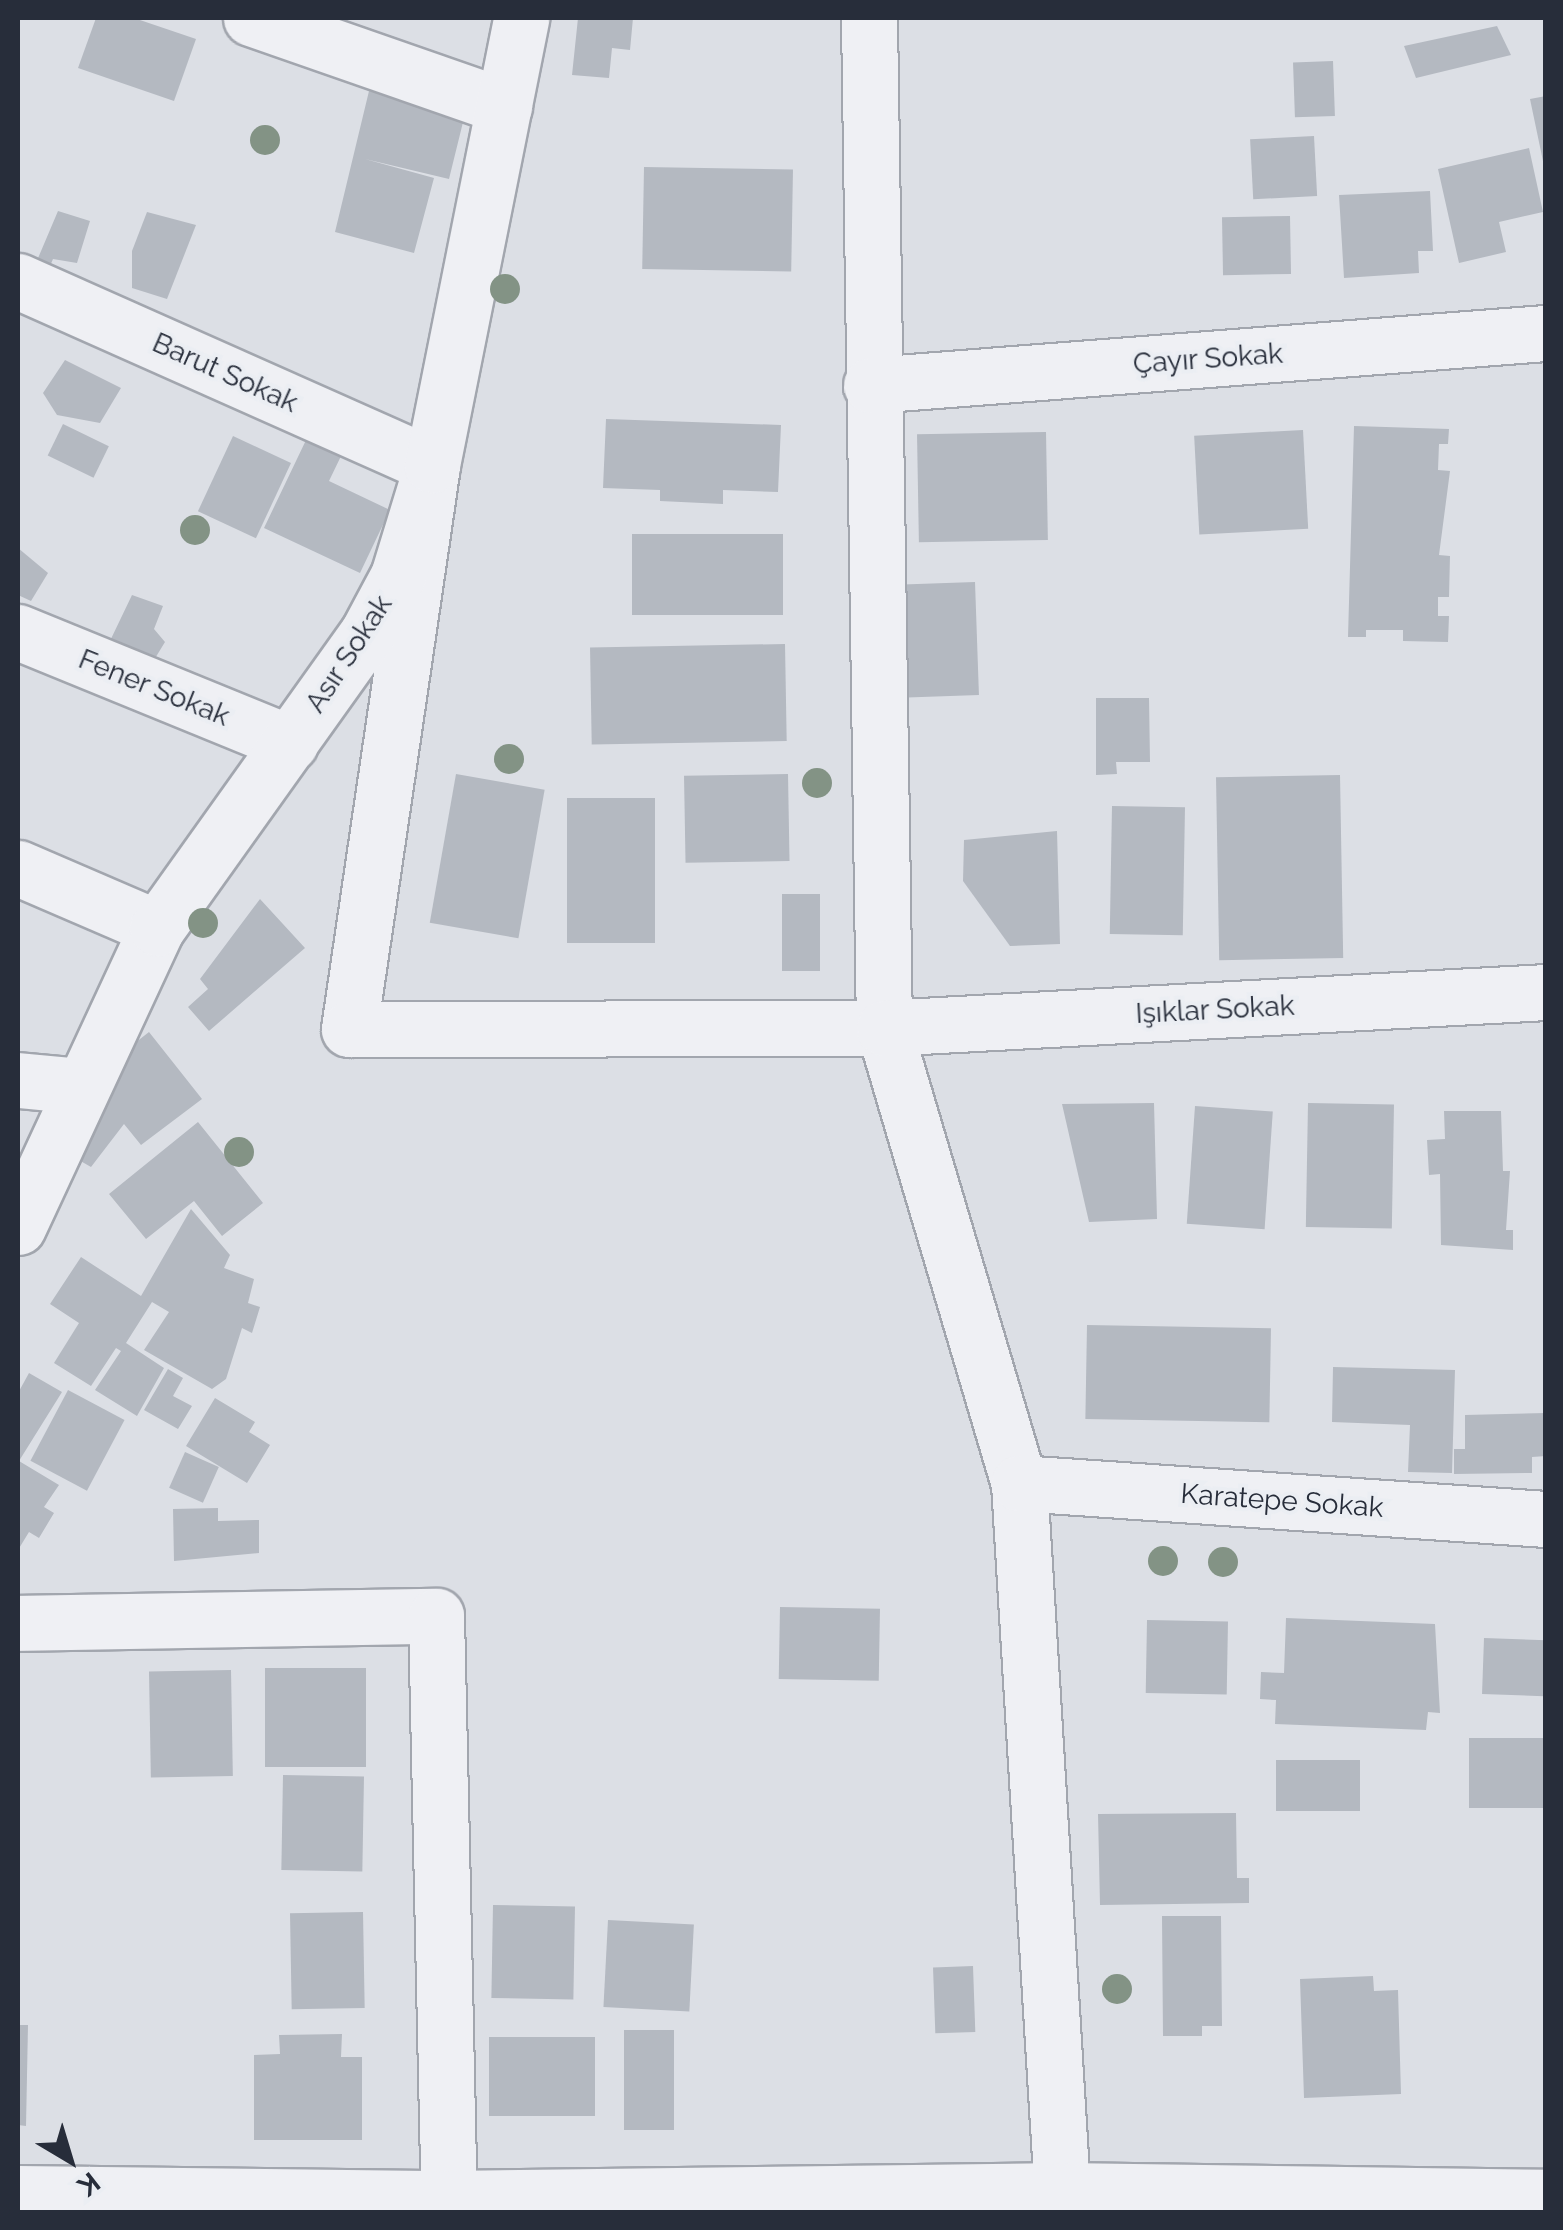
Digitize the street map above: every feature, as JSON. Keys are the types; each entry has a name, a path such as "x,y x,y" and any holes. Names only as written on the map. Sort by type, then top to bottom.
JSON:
{"street":[{"path":"251,18 504,106"},
{"name":"Asır Sokak","path":"18,1227 80,1086 157,928 290,743 390,593 432,465 521,18"},
{"path":"870,18 871,386 884,1028 1019,1483 1062,2190"},
{"name":"Barut Sokak","path":"18,281 432,465"},
{"name":"Çayır Sokak","path":"871,386 1546,334"},
{"name":"Işıklar Sokak","path":"432,465 348,1029 884,1028 1546,992"},
{"name":"Fener Sokak","path":"18,632 290,743"},
{"path":"18,868 157,928"},
{"path":"18,1080 80,1086"},
{"name":"Karatepe Sokak","path":"1019,1483 1546,1520"},
{"path":"18,1622 436,1616 449,2205"},
{"path":"18,2193 449,2205 1062,2190 1544,2197"}],"building":[{"path":"96,18 134,18 196,39 174,101 78,68"},
{"path":"578,18 633,18 630,50 612,48 609,78 572,75"},
{"path":"1497,26 1511,55 1416,78 1404,46"},
{"path":"1333,61 1335,116 1295,117 1293,62"},
{"path":"369,91 465,114 449,179 365,159 434,178 414,253 335,232"},
{"path":"1546,96 1546,166 1544,166 1530,99"},
{"path":"1314,136 1317,196 1253,199 1250,139"},
{"path":"1529,148 1543,212 1499,222 1506,252 1459,263 1438,169"},
{"path":"644,167 793,170 791,272 642,269"},
{"path":"1430,191 1433,251 1418,251 1419,273 1344,278 1339,195"},
{"path":"58,211 90,221 77,263 53,259 47,273 33,270"},
{"path":"147,212 196,225 167,299 132,288 132,251"},
{"path":"1290,216 1291,274 1223,275 1222,217"},
{"path":"65,360 121,388 100,423 57,415 43,393"},
{"path":"606,419 781,425 778,492 723,490 723,504 660,501 660,490 603,488"},
{"path":"63,424 109,446 93,478 48,455"},
{"path":"1354,426 1449,429 1448,444 1439,444 1438,470 1450,471 1439,555 1450,556 1449,597 1438,597 1438,616 1449,616 1448,642 1403,641 1403,630 1366,630 1366,637 1348,637"},
{"path":"1303,430 1308,529 1199,535 1194,436"},
{"path":"1046,432 1048,540 919,542 917,434"},
{"path":"233,436 291,463 256,538 198,511"},
{"path":"307,438 342,454 329,481 390,510 360,573 264,528"},
{"path":"632,534 783,534 783,615 632,615"},
{"path":"18,548 48,573 31,601 18,595"},
{"path":"975,582 979,695 907,697 903,585"},
{"path":"132,595 163,606 154,629 165,642 154,660 109,643"},
{"path":"785,644 787,741 592,744 590,647"},
{"path":"1096,698 1149,698 1150,762 1116,762 1117,774 1096,775"},
{"path":"456,774 545,790 518,938 430,923"},
{"path":"788,774 790,861 686,863 684,776"},
{"path":"1340,775 1343,958 1219,960 1216,777"},
{"path":"567,798 655,798 655,943 567,943"},
{"path":"1112,806 1185,807 1183,935 1110,934"},
{"path":"1057,831 1060,944 1010,946 963,881 964,840"},
{"path":"782,894 820,894 820,971 782,971"},
{"path":"260,899 305,948 209,1031 188,1007 208,989 200,979"},
{"path":"149,1032 202,1099 141,1145 124,1124 91,1167 70,1155 112,1061"},
{"path":"1154,1103 1157,1219 1089,1222 1062,1104"},
{"path":"1308,1103 1394,1105 1392,1228 1306,1227"},
{"path":"1195,1106 1273,1111 1265,1229 1187,1224"},
{"path":"1444,1111 1501,1111 1503,1171 1510,1171 1506,1230 1513,1230 1513,1250 1441,1245 1440,1174 1429,1175 1427,1140 1445,1139"},
{"path":"198,1122 263,1203 222,1236 194,1201 146,1239 109,1194"},
{"path":"191,1209 230,1255 224,1268 254,1279 248,1303 260,1307 252,1333 242,1328 226,1379 212,1389 144,1350 169,1312 152,1302 126,1343 164,1368 137,1416 95,1390 121,1351 116,1348 91,1386 54,1363 79,1323 50,1304 81,1257 141,1296"},
{"path":"1087,1325 1271,1328 1269,1422 1085,1419"},
{"path":"1333,1367 1455,1370 1452,1473 1408,1472 1410,1425 1332,1422"},
{"path":"168,1369 183,1378 173,1396 192,1406 178,1429 144,1410"},
{"path":"29,1373 62,1392 19,1461 59,1485 44,1507 54,1513 39,1538 29,1532 18,1550 18,1393"},
{"path":"68,1390 125,1420 87,1491 30,1461"},
{"path":"215,1398 255,1422 249,1432 270,1445 247,1483 186,1446"},
{"path":"1546,1413 1546,1456 1532,1457 1532,1473 1454,1474 1454,1449 1465,1449 1465,1415"},
{"path":"185,1452 219,1467 203,1503 169,1488"},
{"path":"218,1508 218,1521 259,1520 259,1553 174,1561 173,1509"},
{"path":"780,1607 880,1609 879,1681 779,1679"},
{"path":"1286,1618 1435,1624 1440,1713 1428,1712 1426,1730 1275,1724 1276,1700 1260,1699 1261,1672 1284,1673"},
{"path":"1147,1620 1228,1621 1227,1694 1146,1693"},
{"path":"1484,1638 1546,1640 1544,1696 1482,1694"},
{"path":"265,1668 366,1668 366,1767 265,1767"},
{"path":"231,1670 233,1776 151,1777 149,1671"},
{"path":"1469,1738 1546,1738 1546,1808 1469,1808"},
{"path":"1276,1760 1360,1760 1360,1811 1276,1811"},
{"path":"283,1775 364,1776 362,1871 281,1870"},
{"path":"1236,1813 1237,1878 1249,1878 1249,1903 1100,1905 1098,1814"},
{"path":"493,1905 575,1906 573,1999 491,1998"},
{"path":"363,1912 365,2008 292,2009 290,1913"},
{"path":"1162,1916 1221,1916 1222,2026 1202,2026 1202,2036 1163,2036"},
{"path":"608,1920 694,1925 689,2011 603,2007"},
{"path":"973,1966 975,2032 935,2033 933,1967"},
{"path":"1373,1976 1374,1991 1398,1990 1401,2094 1304,2098 1300,1979"},
{"path":"18,2025 28,2025 26,2126 18,2125"},
{"path":"624,2030 674,2030 674,2130 624,2130"},
{"path":"342,2034 341,2057 362,2057 362,2140 254,2140 254,2055 280,2054 279,2035"},
{"path":"489,2037 595,2037 595,2116 489,2116"}]}
